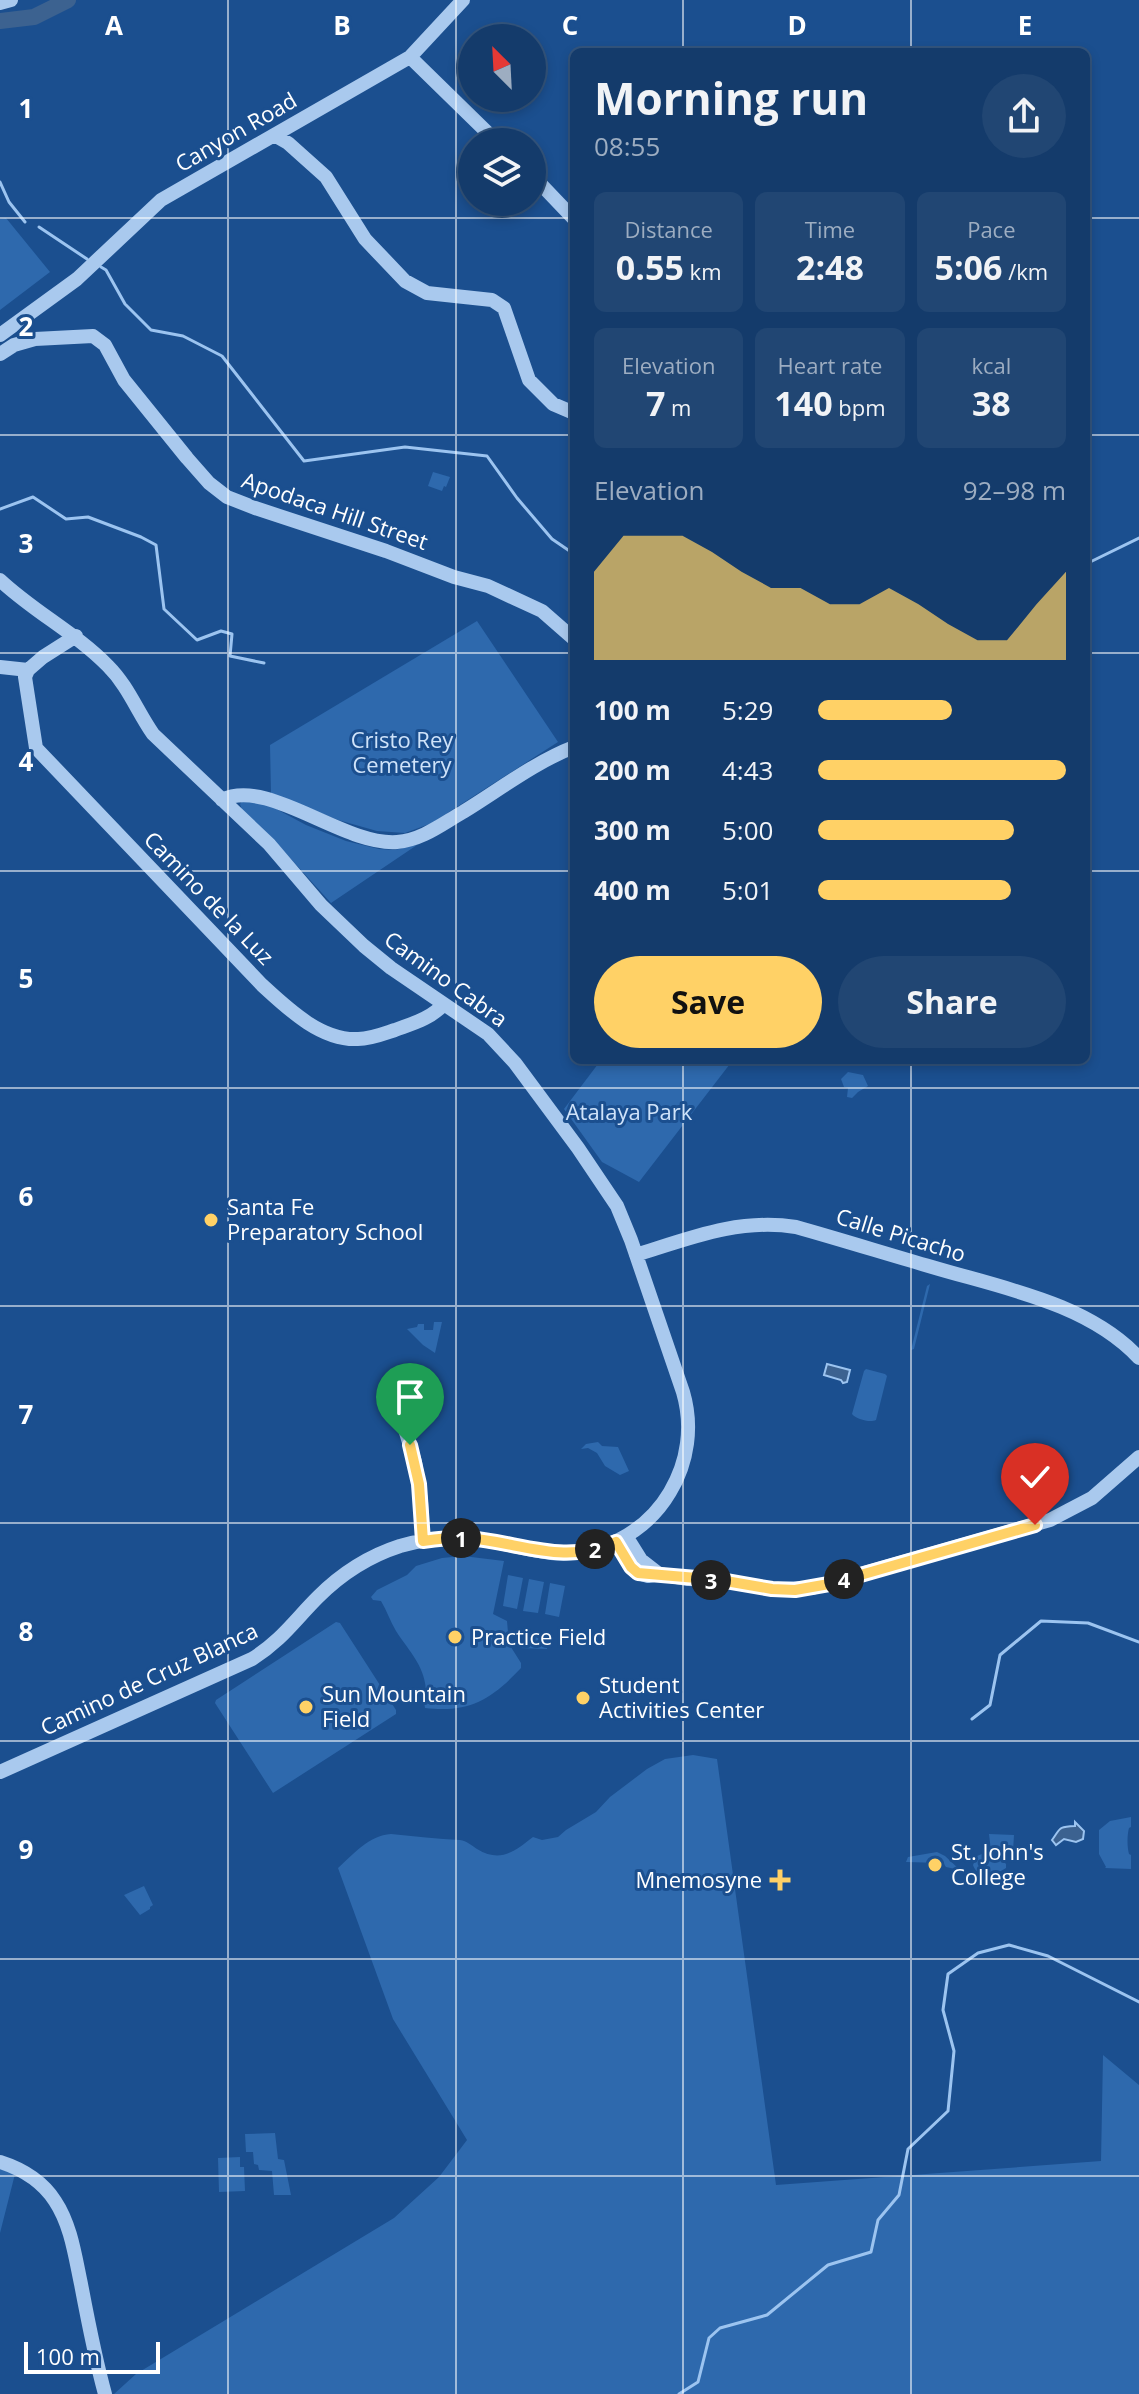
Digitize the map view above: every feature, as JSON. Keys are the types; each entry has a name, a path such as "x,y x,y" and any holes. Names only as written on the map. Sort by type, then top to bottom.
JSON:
{"street":[{"path":"0,3 11,0"},
{"name":"Canyon Road","path":"0,335 77,279 161,200 410,57 463,0"},
{"path":"410,57 482,128"},
{"path":"274,135 288,143 326,177 365,239 405,281 427,293 492,300 504,308 529,380 553,404 570,411"},
{"path":"546,188 570,214"},
{"name":"Apodaca Hill Street","path":"0,354 14,345 35,339 93,336 100,339 124,380 209,483 227,497 454,577 488,586 542,611 570,636"},
{"name":"Camino Cabra","path":"0,580 16,595 76,636 121,681 153,734 269,844 321,905 364,946 488,1034 515,1063 613,1199 636,1255 685,1400 688,1433 685,1454 670,1491 655,1513 621,1539"},
{"path":"0,667 28,670 76,636"},
{"name":"Camino de la Luz","path":"28,670 25,677 36,748 279,1001 308,1023 337,1037 358,1040 425,1019 444,1004"},
{"path":"222,800 244,794 268,798 329,826 378,841 408,840 432,831 570,749"},
{"name":"Calle Picacho","path":"636,1255 740,1225 796,1227 993,1285 1075,1313 1110,1332 1139,1358"},
{"path":"393,1390 415,1462 423,1541"},
{"path":"621,1539 631,1567 648,1576 659,1574 732,1581 772,1589 812,1588 1050,1520 1092,1498 1139,1457"},
{"name":"Camino de Cruz Blanca","path":"0,1772 252,1659 285,1635 317,1598 347,1573 388,1550 423,1541 465,1538 562,1554 588,1551 621,1539"},
{"path":"0,2162 25,2172 56,2202 68,2229 105,2394"}],"green space":[{"path":"6,218 50,272 0,310 0,219"},
{"path":"433,472 450,477 442,491 428,486"},
{"name":"Cristo Rey Cemetery","path":"477,621 558,742 432,823 405,833 377,831 338,820 271,793 270,745"},
{"path":"243,800 267,804 306,825 346,841 394,850 417,845 331,903 242,810 240,804"},
{"name":"Atalaya Park","path":"598,1064 730,1064 639,1182 602,1162 564,1109"},
{"path":"848,1072 863,1075 868,1086 852,1098 847,1097 848,1088 844,1087 841,1079"},
{"path":"930,1284 914,1349 911,1350 927,1286"},
{"path":"434,1322 442,1322 435,1353 407,1329 424,1324 424,1330 433,1330"},
{"path":"866,1369 887,1376 876,1420 873,1421 852,1414"},
{"path":"598,1442 602,1446 618,1447 629,1471 620,1475 605,1466 597,1453 588,1448 581,1449 586,1444"},
{"name":"Practice Field","path":"463,1556 504,1561 493,1614 507,1621 509,1644 521,1668 500,1688 478,1702 454,1708 425,1708 421,1669 381,1601 371,1597 416,1566 442,1558"},
{"path":"508,1575 523,1578 517,1609 503,1606"},
{"path":"529,1579 544,1582 538,1613 523,1611"},
{"path":"550,1583 565,1586 559,1617 545,1614"},
{"name":"Sun Mountain Field","path":"336,1622 340,1623 396,1714 273,1793 215,1703 216,1700"},
{"path":"522,1635 548,1636 547,1649 520,1648"},
{"path":"693,1755 717,1759 776,2185 1101,2161 1103,2055 1139,2085 1139,2394 114,2394 136,2374 394,2218 439,2177 467,2140 393,2019 338,1868 369,1842 391,1834 460,1840 485,1853 506,1854 533,1837 542,1840 558,1837 596,1812 610,1797 647,1769 665,1759"},
{"path":"1131,1817 1128,1841 1131,1869 1105,1868 1099,1854 1099,1830 1110,1821"},
{"path":"989,1834 1014,1835 1013,1851 991,1851"},
{"path":"937,1852 960,1870 946,1867 943,1863 906,1862 908,1857"},
{"path":"982,1854 1001,1859 1006,1868 992,1874 979,1873 973,1865 977,1856"},
{"path":"144,1886 153,1905 140,1915 124,1895"},
{"path":"275,2133 278,2159 284,2160 291,2195 274,2195 272,2171 259,2170 258,2165 254,2164 253,2152 246,2152 245,2134"},
{"path":"240,2157 240,2167 244,2167 245,2191 219,2192 218,2158"},
{"path":"0,2169 15,2174 0,2233"}],"shaded area":[{"path":"827,1364 850,1370 847,1382 824,1375"},
{"path":"1075,1822 1084,1831 1083,1839 1076,1842 1064,1839 1056,1845 1052,1840 1058,1831 1075,1826"}],"waterway":[{"path":"0,21 34,17 68,0"},
{"path":"0,182 9,202 25,222"},
{"path":"39,227 87,259"},
{"path":"101,267 106,270 125,304 151,330 183,336 222,356 304,461 405,447 487,456 552,539 570,551"},
{"path":"0,509 33,497 66,519 88,517 156,545 164,609 197,640 221,631 232,634 230,656 264,663"},
{"path":"1090,562 1139,538"},
{"path":"972,1719 990,1705 1000,1655 1041,1621 1088,1623 1139,1642"},
{"path":"679,2394 698,2382 709,2338 720,2328 767,2315 828,2265 871,2252 878,2220 899,2195 908,2149 948,2111 954,2051 943,2010 948,1974 978,1953 1009,1945 1048,1956 1139,2002"}],"place":[{"name":"Santa Fe Preparatory School","path":"211,1220"},
{"name":"Practice Field","path":"455,1637"},
{"name":"Student Activities Center","path":"583,1698"},
{"name":"Sun Mountain Field","path":"306,1707"},
{"name":"St. John's College","path":"935,1865"},
{"name":"Mnemosyne","path":"780,1880"}],"route":[{"path":"410,1445 419,1484 423,1541 465,1538 562,1554 588,1551 616,1542 631,1567 648,1576 659,1574 732,1581 772,1589 812,1588 1035,1525"}]}
